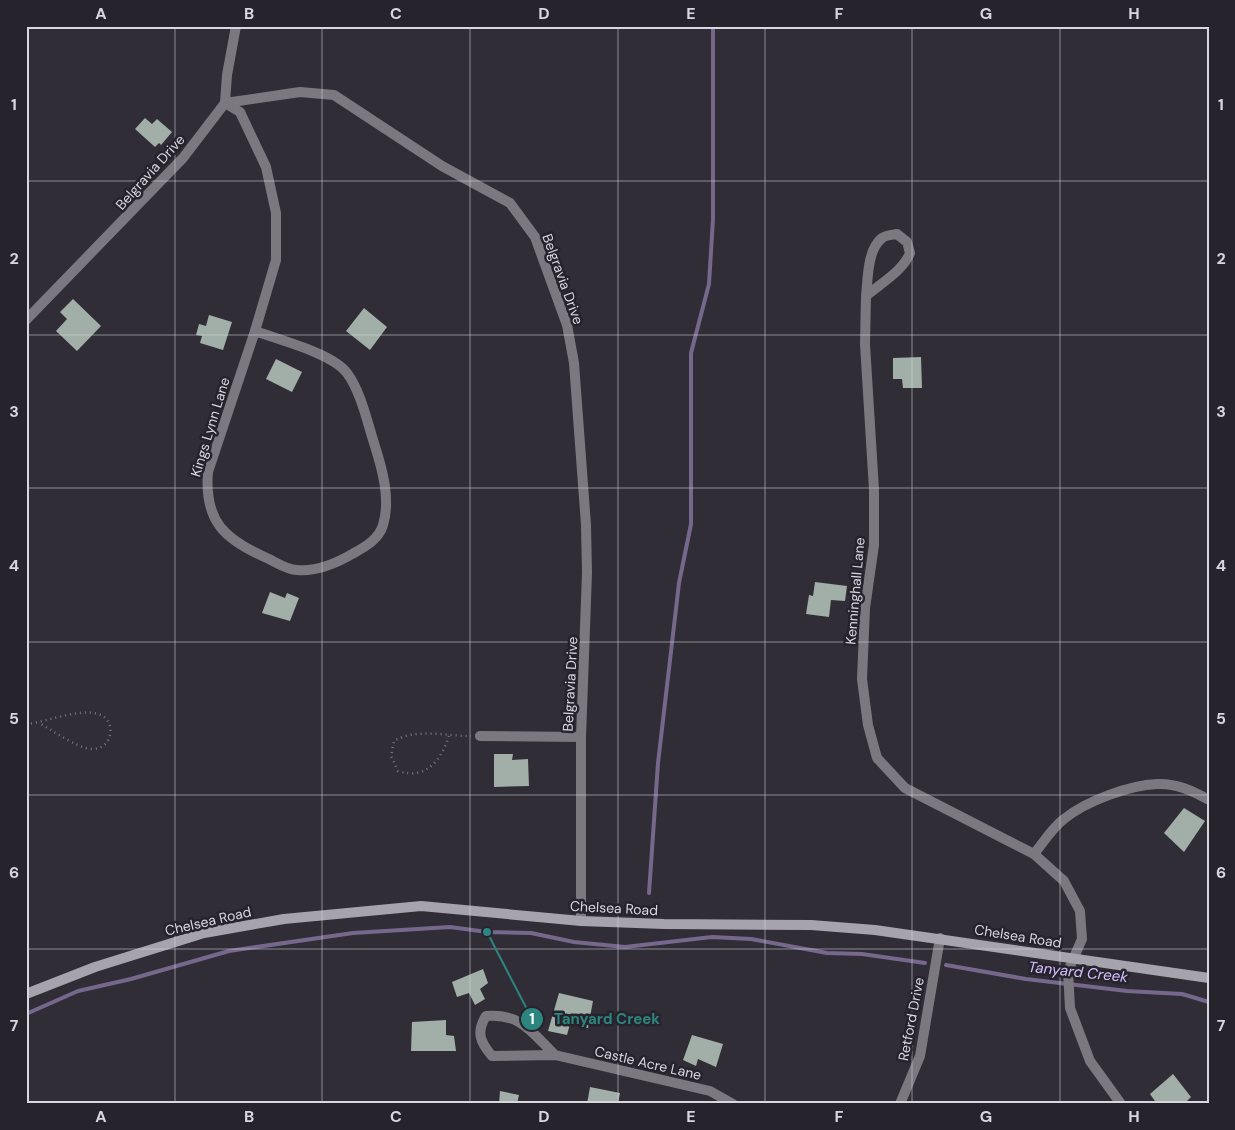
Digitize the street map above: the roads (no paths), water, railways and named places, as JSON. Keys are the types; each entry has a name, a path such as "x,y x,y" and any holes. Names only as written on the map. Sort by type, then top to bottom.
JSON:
{"street":[{"path":"226,103 227,75 236,26"},
{"name":"Belgravia Drive","path":"26,320 183,158 226,103 300,92 334,95 442,166 510,203 535,237 568,325 574,363 588,573 581,737 581,921"},
{"name":"Kings Lynn Lane","path":"226,103 240,112 266,167 276,214 276,260 208,472 206,494 210,511 228,536 254,553 295,570 317,570 346,558 369,544 382,527 387,504 380,460 359,398 346,372 323,355 255,330"},
{"name":"Kenninghall Lane","path":"866,296 887,277 899,271 907,261 910,253 907,242 897,234 883,237 875,245 870,262 866,296 865,344 874,490 874,545 865,608 862,679 868,725 877,758 905,788 1034,854 1064,881 1080,911 1082,939 1068,971 1070,1008 1090,1061 1120,1104"},
{"path":"480,736 581,737"},
{"path":"1034,854 1063,819 1094,802 1128,788 1158,784 1188,789 1209,800"},
{"name":"Chelsea Road","path":"26,994 95,967 204,934 284,918 421,906 581,921 811,925 940,938 1209,978"},
{"name":"Retford Drive","path":"900,1104 920,1056 940,938"},
{"name":"Castle Acre Lane","path":"555,1055 511,1016 486,1016 480,1025 479,1037 492,1056 555,1055 710,1091 734,1104"}],"waterway":[{"path":"649,893 658,763 679,583 691,524 691,353 709,284 713,219 713,26"},
{"name":"Tanyard Creek","path":"26,1014 78,991 131,979 229,951 353,933 450,927 487,932 531,933 574,942 625,947 712,937 751,939 827,953 862,954 925,963"},
{"name":"Tanyard Creek","path":"946,965 1026,979 1127,991 1182,994 1209,1002"}],"place":[{"name":"Tanyard Creek","path":"487,932"}]}
